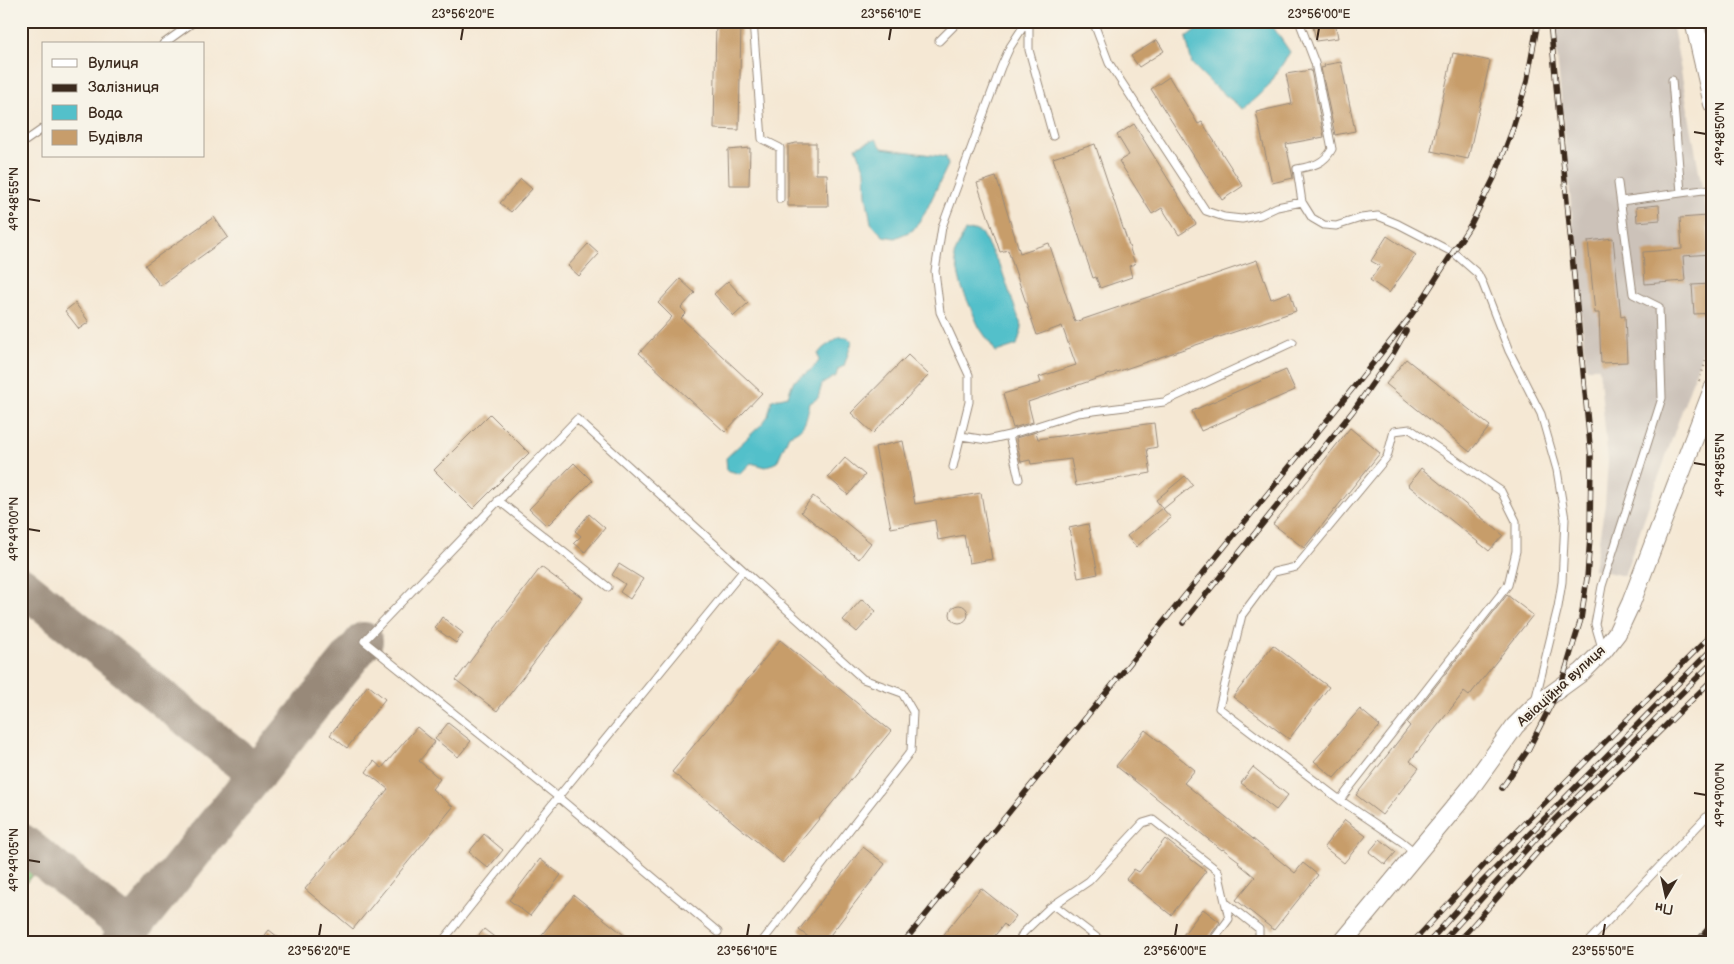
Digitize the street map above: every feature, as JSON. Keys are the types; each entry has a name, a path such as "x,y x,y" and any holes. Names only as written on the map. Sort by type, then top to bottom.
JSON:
{"street":[{"path":"1694,21 1713,104"},
{"name":"Авіаційна вулиця","path":"1342,943 1469,790 1515,726 1534,706 1582,672 1603,651 1617,633 1631,603 1713,390"}],"lane":[{"path":"166,42 195,21"},
{"path":"753,21 762,139 780,148 780,199"},
{"path":"939,41 959,21"},
{"path":"1028,21 1029,50 1053,136"},
{"path":"953,467 969,402 969,375 940,312 935,271 942,227 1001,67 1010,47 1028,21"},
{"path":"1093,21 1109,63 1206,211 1224,217 1242,219 1260,215 1277,206 1302,202"},
{"path":"1299,21 1316,63 1332,149 1327,158 1317,165 1298,169 1302,202 1312,218 1324,225 1336,226 1361,218 1378,216 1398,224 1454,253 1478,274 1509,351 1541,414 1557,470 1565,519 1562,582 1558,607 1534,706"},
{"path":"1699,46 1713,32"},
{"path":"1672,80 1681,193"},
{"path":"21,144 42,129"},
{"path":"1603,651 1595,624 1602,586 1662,398 1659,308 1633,294 1618,183"},
{"path":"1621,201 1711,191"},
{"path":"960,436 987,440 1078,413 1164,402 1293,342"},
{"path":"718,932 558,797 364,641 577,420 863,679 902,692 913,712 911,751 761,943"},
{"path":"1340,800 1508,584 1516,551 1516,521 1501,491 1410,429 1394,432 1387,457 1296,567 1274,572 1242,615 1220,708 1340,800 1401,840 1417,854"},
{"path":"1009,435 1019,479"},
{"path":"498,500 608,587"},
{"path":"441,943 743,571"},
{"path":"1587,943 1713,810"},
{"path":"1018,943 1024,933 1054,905 1090,881 1142,822 1153,820 1218,871 1229,919 1211,943"},
{"path":"1225,902 1259,930 1260,943"},
{"path":"1054,905 1104,943"}],"path":[{"path":"1711,191 1713,248"}],"shaded area":[{"path":"1554,21 1672,21 1706,210 1713,322 1624,576 1594,569 1605,505 1608,460 1599,368 1586,368"}],"green space":[{"path":"21,854 33,863 34,873 21,889"}],"water":[{"path":"1208,21 1269,21 1290,52 1268,87 1243,109 1215,87 1192,64 1186,38"},
{"path":"876,139 882,148 946,157 948,165 925,213 913,230 895,238 883,236 871,223 866,195 865,170 856,147"},
{"path":"974,230 981,233 1001,268 1022,328 1017,345 996,352 979,327 962,288 954,255 965,231"},
{"path":"839,337 847,337 852,342 844,366 838,369 836,376 822,384 818,398 810,403 805,423 795,433 789,435 777,462 766,467 751,463 740,474 727,470 726,458 762,424 768,416 772,400 788,396 793,382 812,369 819,361 818,354 823,348"}],"building":[{"path":"716,21 741,21 739,130 714,129"},
{"path":"1312,21 1335,21 1338,38 1316,41"},
{"path":"1157,40 1164,51 1139,67 1131,56"},
{"path":"1453,53 1490,61 1468,159 1431,151"},
{"path":"1341,62 1355,131 1335,135 1321,68 1325,67 1324,65"},
{"path":"1311,70 1324,137 1286,144 1293,178 1272,183 1256,112 1292,104 1286,74"},
{"path":"1169,77 1198,124 1202,122 1243,186 1222,200 1151,89"},
{"path":"1134,124 1196,224 1179,235 1162,208 1152,214 1119,161 1129,155 1117,135"},
{"path":"816,143 816,174 827,174 828,206 788,206 788,145"},
{"path":"1095,144 1135,264 1129,266 1132,277 1100,288 1096,277 1093,278 1053,158"},
{"path":"750,148 749,185 729,185 728,150"},
{"path":"996,177 1020,253 1049,243 1075,322 1257,260 1271,299 1290,292 1296,311 1028,402 1033,422 1013,428 1003,394 1041,383 1039,377 1076,365 1062,326 1037,335 1008,250 1000,252 977,183"},
{"path":"521,179 532,189 511,212 500,203"},
{"path":"1659,205 1660,220 1637,222 1636,207"},
{"path":"1707,216 1710,254 1683,256 1685,281 1645,284 1643,252 1682,249 1680,218"},
{"path":"214,217 228,237 160,286 145,265"},
{"path":"1387,236 1416,255 1389,293 1370,280 1380,266 1371,261"},
{"path":"1613,238 1621,317 1625,316 1627,362 1601,363 1599,313 1595,313 1588,241"},
{"path":"588,244 599,254 579,276 568,266"},
{"path":"680,279 695,293 681,308 686,313 681,318 762,393 725,432 639,353 672,317 658,303"},
{"path":"728,281 748,303 734,316 714,294"},
{"path":"1712,284 1713,313 1694,314 1692,285"},
{"path":"75,303 89,322 79,329 65,311"},
{"path":"908,355 929,375 873,433 851,413"},
{"path":"1406,359 1490,426 1470,452 1386,384"},
{"path":"1286,370 1295,390 1201,431 1192,411"},
{"path":"490,414 529,453 473,509 434,470"},
{"path":"1154,423 1157,447 1147,449 1151,473 1076,486 1071,459 1031,464 1030,460 1021,462 1016,438 1036,432 1038,439"},
{"path":"1350,428 1380,453 1304,548 1273,524"},
{"path":"903,441 915,504 981,493 992,559 969,563 964,535 938,540 935,520 891,528 875,447"},
{"path":"845,458 865,475 848,495 828,477"},
{"path":"574,463 592,481 547,526 529,509"},
{"path":"1421,468 1503,535 1489,551 1408,485"},
{"path":"1185,476 1193,485 1163,509 1171,518 1136,547 1127,536 1162,508 1156,500"},
{"path":"813,496 871,543 859,559 801,512"},
{"path":"589,514 605,528 585,552 574,543 581,536 575,531"},
{"path":"1088,524 1098,574 1078,578 1069,528"},
{"path":"619,564 643,579 630,599 620,592 625,584 612,575"},
{"path":"541,567 583,598 497,711 456,680"},
{"path":"1507,595 1533,615 1469,696 1464,692 1410,761 1419,768 1382,815 1356,795 1410,726 1407,723"},
{"path":"862,599 876,611 857,632 843,620"},
{"path":"955,605 963,605 968,610 966,621 955,623 950,618 950,610"},
{"path":"442,617 463,633 456,643 435,628"},
{"path":"780,640 891,731 783,863 672,772"},
{"path":"1273,645 1329,687 1289,739 1233,697"},
{"path":"368,685 385,699 347,748 330,735"},
{"path":"1360,709 1380,726 1334,778 1314,761"},
{"path":"448,723 471,741 458,757 435,739"},
{"path":"417,727 435,742 419,761 440,779 432,789 453,807 353,929 305,889 388,789 366,772 374,761 382,768"},
{"path":"1145,730 1195,770 1184,783 1295,873 1303,863 1318,875 1274,930 1236,900 1255,877 1238,863 1239,861 1222,850 1116,766"},
{"path":"1253,767 1288,795 1276,810 1241,783"},
{"path":"1345,820 1366,836 1344,863 1324,847"},
{"path":"484,834 503,850 488,868 469,852"},
{"path":"1165,839 1206,871 1171,915 1126,879 1134,869 1139,872"},
{"path":"1380,839 1396,852 1385,865 1369,852"},
{"path":"863,847 885,864 824,943 816,943 799,930"},
{"path":"540,859 561,875 530,916 509,900"},
{"path":"981,888 1016,916 1007,927 1004,924 989,943 937,943"},
{"path":"574,895 634,943 535,943"},
{"path":"1203,909 1220,922 1205,943 1177,943"},
{"path":"484,929 502,943 473,943"},
{"path":"269,930 278,937 273,943 259,943"}],"taxiway":[{"path":"21,585 257,774"},
{"path":"120,943 364,641"},
{"path":"21,842 131,930"}],"railway":[{"path":"903,943 1333,413 1410,317 1426,294 1471,224 1494,178 1512,131 1527,81 1538,21"},
{"path":"1502,788 1528,750 1561,685 1581,619 1590,537 1591,456 1550,21"},
{"path":"1183,623 1353,411 1393,354 1406,331"},
{"path":"1412,943 1497,851 1713,633"},
{"path":"1428,943 1481,883 1713,648"},
{"path":"1441,943 1545,829 1713,662"},
{"path":"1457,943 1544,845 1713,679"},
{"path":"1696,943 1713,923"},
{"path":"1706,943 1713,935"}]}
